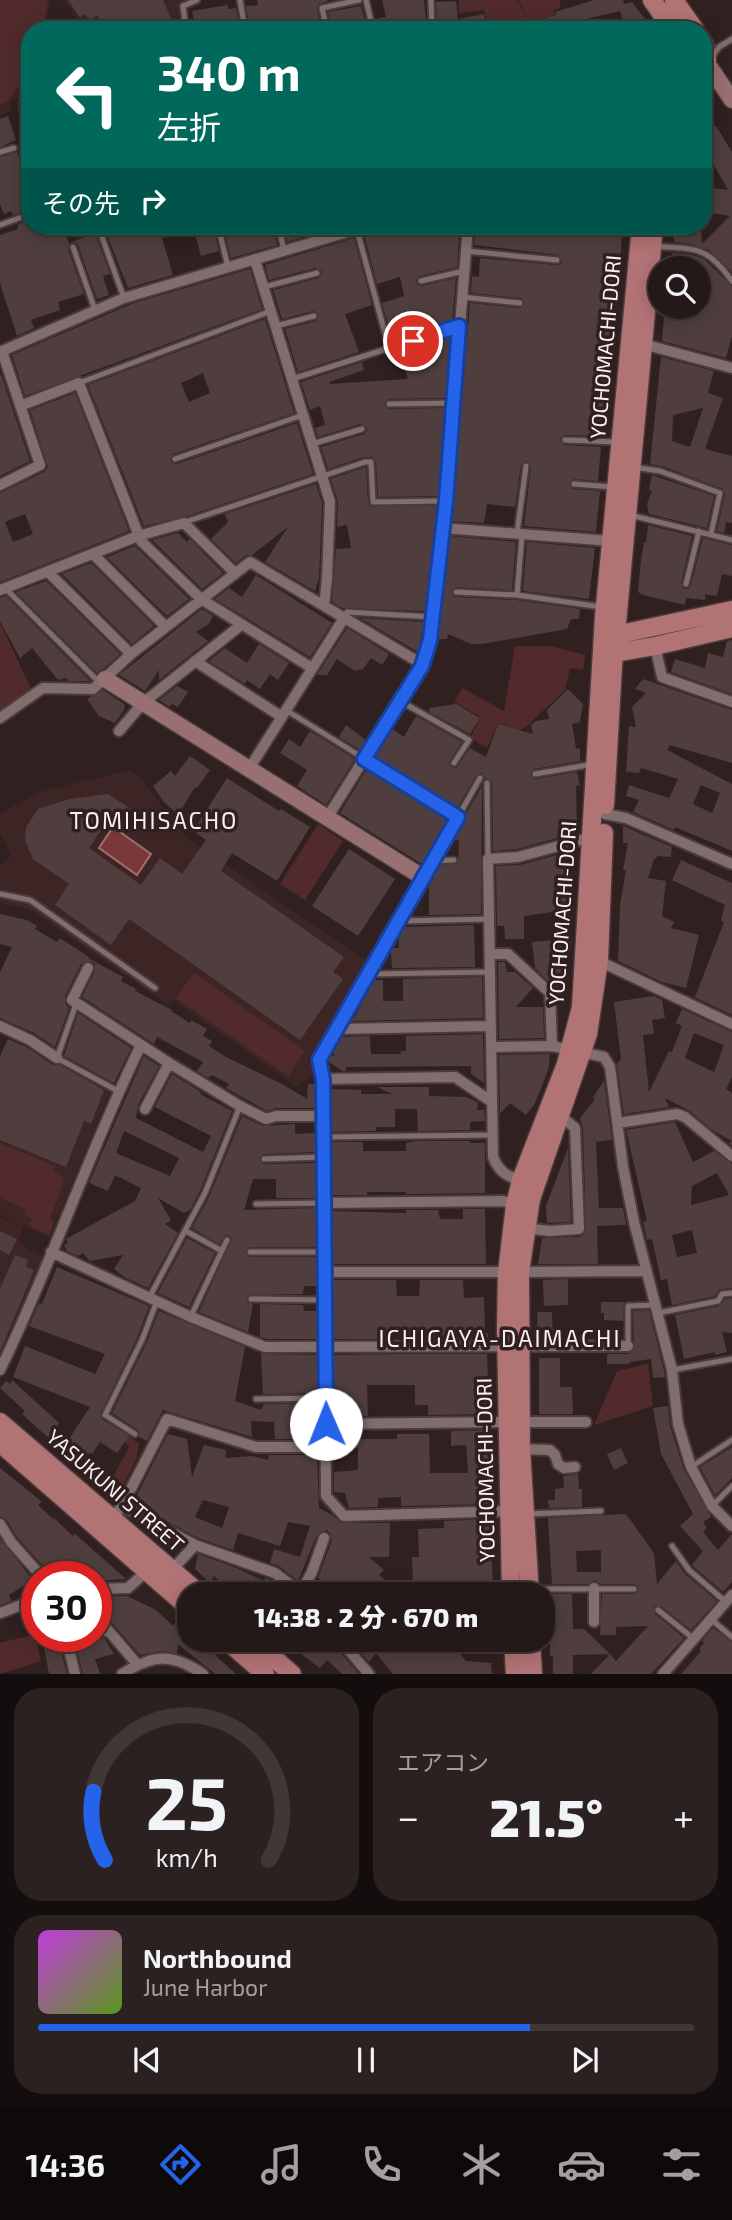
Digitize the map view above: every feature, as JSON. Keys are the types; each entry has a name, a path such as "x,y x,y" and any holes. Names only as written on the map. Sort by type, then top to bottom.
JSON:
{"main road":[{"path":"652,0 667,21"},
{"path":"674,0 689,21"},
{"name":"YOCHOMACHI-DORI","path":"514,1272 525,1228 529,1181 577,1052 584,979 595,764 631,467 641,235"},
{"name":"YOCHOMACHI-DORI","path":"528,1582 517,1513 513,1346 515,1205 561,1116 599,961 611,645 605,607 620,442 654,235"},
{"path":"611,645 732,610"},
{"path":"611,645 655,646 732,628"},
{"name":"YASUKUNI STREET","path":"0,1422 117,1512 186,1582"},
{"name":"YOCHOMACHI-DORI","path":"512,1582 521,1450 515,1422"},
{"name":"YASUKUNI STREET","path":"0,1443 177,1598"},
{"path":"240,1652 265,1674"},
{"path":"267,1652 292,1674"},
{"path":"514,1652 515,1674"},
{"path":"532,1652 533,1674"}],"street":[{"path":"712,76 731,98"},
{"path":"0,485 40,466 1,349 124,298 256,260 327,235"},
{"path":"327,818 422,664 430,640 446,501 467,235"},
{"path":"256,260 330,502 324,606"},
{"path":"636,342 731,365"},
{"path":"20,407 79,383 138,536 201,599 312,668"},
{"path":"2,589 138,536 184,523 235,573"},
{"path":"442,528 611,541"},
{"path":"93,554 166,627"},
{"path":"0,718 43,688 93,689 131,654 250,562 422,664"},
{"path":"48,572 131,654"},
{"path":"249,769 344,618"},
{"path":"119,731 143,703 241,625"},
{"path":"655,646 662,677 732,700"},
{"path":"195,661 284,714"},
{"path":"102,681 143,703 424,878 319,1060 323,1079 324,1116 326,1496 344,1516 517,1513"},
{"path":"605,814 626,818 732,864"},
{"path":"529,1181 505,1175 493,1157 488,859 519,857 592,837"},
{"path":"490,954 508,954 550,993 552,1046"},
{"path":"599,961 732,1024"},
{"path":"88,968 72,1000 169,1063 266,1119 276,1116 324,1116"},
{"path":"0,1026 30,1040 57,1058"},
{"path":"337,1029 491,1026"},
{"path":"0,1370 118,1091 141,1045"},
{"path":"491,1047 552,1046 604,1057 610,1067 623,1167 671,1370 678,1424 691,1467 712,1506 732,1526"},
{"path":"145,1109 169,1063"},
{"path":"323,1079 455,1077 492,1102"},
{"path":"618,1123 677,1114 685,1117 732,1156"},
{"path":"525,1228 550,1231 579,1229 575,1128 561,1116"},
{"path":"324,1203 503,1201 515,1205"},
{"path":"51,1252 191,1317 265,1347 628,1346"},
{"path":"325,1272 646,1271"},
{"path":"287,1582 275,1573 195,1545 117,1512 167,1419 256,1447 326,1447"},
{"path":"326,1424 586,1422"},
{"path":"521,1450 550,1450 558,1464 564,1468 575,1467"},
{"path":"0,1524 10,1542 27,1561"},
{"path":"307,1582 324,1538"},
{"path":"172,1570 195,1545"},
{"path":"112,1588 128,1588 147,1572"},
{"path":"594,1588 594,1622"},
{"path":"666,1673 729,1599"},
{"path":"0,1613 21,1605"},
{"path":"112,1635 138,1664"},
{"path":"70,1652 75,1674"},
{"path":"350,1652 369,1674"},
{"path":"122,1674 138,1664 168,1658 189,1665 203,1674"}],"lane":[{"path":"185,21 183,6 197,0"},
{"path":"240,0 243,21"},
{"path":"325,21 323,8 359,0"},
{"path":"366,0 371,21"},
{"path":"430,0 431,21"},
{"path":"712,56 719,47 732,39"},
{"path":"0,152 14,148"},
{"path":"0,225 21,217"},
{"path":"101,235 124,298"},
{"path":"220,235 228,267"},
{"path":"281,235 284,251"},
{"path":"365,235 389,348"},
{"path":"653,246 703,251 720,265 732,281"},
{"path":"73,247 95,310"},
{"path":"466,251 557,260"},
{"path":"421,281 464,271"},
{"path":"264,287 317,273"},
{"path":"462,297 520,303"},
{"path":"79,383 271,311"},
{"path":"276,327 314,316"},
{"path":"292,379 459,326"},
{"path":"389,404 453,403"},
{"path":"175,459 303,415"},
{"path":"312,444 362,429"},
{"path":"565,439 620,442"},
{"path":"184,523 322,475 371,462 373,502 446,501"},
{"path":"517,595 526,467"},
{"path":"631,467 660,471 720,493 711,534"},
{"path":"574,484 616,487"},
{"path":"626,514 732,540"},
{"path":"686,584 699,531"},
{"path":"2,589 102,681"},
{"path":"456,592 517,595 605,607"},
{"path":"344,618 347,612 433,617"},
{"path":"400,701 469,740 454,763"},
{"path":"284,714 458,817"},
{"path":"535,774 595,764"},
{"path":"424,878 480,778"},
{"path":"487,783 488,859"},
{"path":"433,861 454,860"},
{"path":"0,894 30,900 155,988"},
{"path":"399,921 489,919"},
{"path":"368,974 490,972"},
{"path":"76,1004 57,1058 118,1091"},
{"path":"135,1434 105,1415 142,1340 153,1300 205,1193 240,1106"},
{"path":"324,1137 493,1135"},
{"path":"264,1159 324,1157"},
{"path":"256,1204 324,1203"},
{"path":"186,1231 222,1251"},
{"path":"191,1317 228,1240"},
{"path":"250,1252 324,1252"},
{"path":"628,1346 628,1306 657,1309 718,1301 722,1294 732,1293"},
{"path":"251,1299 325,1300"},
{"path":"671,1370 732,1359"},
{"path":"256,1399 326,1398"},
{"path":"691,1467 732,1440"},
{"path":"712,1506 732,1486"},
{"path":"517,1513 601,1511"},
{"path":"672,1546 689,1570 729,1599"},
{"path":"555,1590 634,1589"},
{"path":"658,1610 694,1639"},
{"path":"712,1620 732,1637"}],"shaded area":[{"path":"0,0 53,0 50,2 46,21 21,21 21,97 12,100 11,111 0,115"},
{"path":"0,0 48,0 44,21 21,21 21,83 7,102 0,105"},
{"path":"64,0 183,0 183,21 78,21"},
{"path":"459,0 517,0 530,21 486,21 484,10 459,13"},
{"path":"518,0 559,0 561,8 553,10 554,15 530,21"},
{"path":"21,100 21,132 17,101"},
{"path":"0,622 32,691 0,713"},
{"path":"515,646 551,646 585,655 583,670 570,668 565,690 519,731 498,723 487,748 470,738 481,717 454,702 462,688 504,711"},
{"path":"129,770 137,774 187,838 367,961 308,1060 314,1075 297,1087 173,1000 168,1005 44,919 25,908 0,903 0,865 11,856 0,832 0,813 43,791"},
{"path":"318,824 343,841 305,900 280,884"},
{"path":"113,827 151,854 137,875 99,848"},
{"path":"194,973 305,1051 288,1076 176,998"},
{"path":"27,1043 58,1064 110,1092 49,1238 23,1226 19,1238 25,1247 44,1257 0,1353 0,1217 21,1225 0,1215 0,1108"},
{"path":"0,1143 55,1166 53,1172 65,1178 50,1219 54,1222 49,1235 29,1225 32,1219 24,1215 26,1209 0,1198"},
{"path":"648,1364 653,1406 594,1425 617,1371"},
{"path":"120,1428 139,1444 136,1460 119,1494 107,1488 129,1447 117,1433"},
{"path":"21,1638 21,1652 39,1652 41,1661 0,1674 0,1643"}],"building":[{"path":"68,0 163,0 172,21 99,21 97,15 90,20 85,14 80,18"},
{"path":"257,0 328,1 317,7 320,21 248,21 246,6 258,5"},
{"path":"382,0 424,0 426,21 376,21 386,17"},
{"path":"594,0 623,0 624,4 632,2 646,21 623,21 620,11 582,21 536,21 556,15 555,12"},
{"path":"456,1 458,19 484,14 485,21 437,21 436,2"},
{"path":"228,5 228,9 236,8 238,21 194,21 192,11"},
{"path":"361,6 365,21 330,21 328,12"},
{"path":"8,116 16,140 0,147 0,119"},
{"path":"716,126 732,152 732,272 709,250 674,242 674,235 702,235 702,244 730,216 712,213 712,188 728,190 712,161 712,127"},
{"path":"17,152 21,164 21,212 13,215 11,211 4,214 0,204 0,157"},
{"path":"21,223 21,235 66,235 69,243 96,235 110,274 103,276 109,295 97,299 78,245 75,242 70,243 68,249 84,294 58,302 60,310 31,320 34,328 17,336 0,283 0,235 18,229 17,225"},
{"path":"107,235 164,235 162,238 173,275 128,288"},
{"path":"195,235 215,235 219,251 201,256"},
{"path":"225,235 275,235 277,245 231,258"},
{"path":"286,235 309,235 287,242"},
{"path":"364,235 459,235 457,267 420,276 416,280 418,285 422,286 456,278 452,323 413,335 411,324 390,331 382,303 404,296 400,277 377,284"},
{"path":"475,235 622,235 601,436 565,435 560,439 564,445 601,447 598,481 574,479 569,484 573,489 600,491 596,532 524,526 531,466 526,461 521,465 515,507 487,504 484,523 452,521 470,303 519,308 525,303 521,298 471,293 472,276 479,277 480,258 556,265 561,264 562,260 558,255 474,245"},
{"path":"354,238 372,305 345,314 359,352 298,372 285,329 316,321 319,314 313,311 282,319 273,290 318,278 322,271 316,268 269,280 265,265"},
{"path":"672,253 695,256 672,256"},
{"path":"711,266 732,286 732,335 726,358 662,341 664,319 711,319"},
{"path":"250,269 262,309 25,396 12,355 134,303"},
{"path":"265,319 294,413 173,454 170,460 177,464 297,423 313,474 187,516 144,526 88,385","holes":["203,373 210,393 189,402 181,383"]},
{"path":"451,334 446,398 389,399 384,403 389,409 446,408 439,496 378,497 376,462 372,457 363,457 328,469 321,447 364,434 367,427 360,424 318,437 315,428 325,425 320,406 310,410 301,382 362,362 364,370 329,382 330,384 408,379 398,351"},
{"path":"661,357 714,371 708,393 723,398 705,449 732,456 732,523 726,522 724,533 717,531 725,494 723,489 650,464","holes":["703,408 690,447 672,441 673,415"]},
{"path":"1,374 30,461 0,476 0,376"},
{"path":"75,393 129,531 0,582 0,493 44,472 48,467 30,410","holes":["25,514 33,534 13,542 5,522"]},
{"path":"366,467 370,506 437,506 425,611 342,608 332,602 336,549 351,548 347,525 337,527 338,502 331,479"},
{"path":"652,475 714,496 707,528 649,514 647,504 652,491 649,490"},
{"path":"316,484 322,503 319,578 315,591 265,562 288,527 252,555 246,555 236,563 211,539 228,522 225,514"},
{"path":"648,525 692,536 681,583 684,589 691,585 703,538 732,545 732,576 722,574 717,596 705,594 705,600 686,598 685,605 638,592"},
{"path":"178,533 187,542 190,539 223,573 202,589 152,540"},
{"path":"450,536 516,542 512,590 456,587 451,591 454,597 516,600 580,609 579,619 571,619 567,629 482,644 471,644 448,634 447,639 438,639"},
{"path":"527,542 595,548 589,599 523,591"},
{"path":"135,546 189,599 167,616 107,557"},
{"path":"91,563 154,626 132,644 62,574"},
{"path":"256,575 332,623 310,657 215,599 229,588 242,597"},
{"path":"46,581 120,654 97,673 16,592"},
{"path":"6,596 90,681 69,681 66,678 58,680 32,648 20,658 0,621 0,598"},
{"path":"202,609 213,616 209,624 196,632 208,641 159,680 159,670 145,691 119,675"},
{"path":"360,618 424,622 418,652"},
{"path":"347,628 389,654 382,665 371,658 363,669 355,671 337,659 327,675 317,675"},
{"path":"732,640 732,694 671,672 675,659 705,668 708,653 723,657 727,641"},
{"path":"259,644 289,663 278,680 270,674 260,689 247,680 245,684 209,661 225,648 247,663"},
{"path":"643,679 732,710 732,763 670,745 667,750 732,784 732,851 633,812 639,800 626,796 629,785 669,798 678,779 641,768 639,773 626,772 629,726 636,727 632,707 646,693 635,689","holes":["701,785 720,793 712,813 693,804"]},
{"path":"177,686 188,692 178,707 172,704 170,707 159,700"},
{"path":"568,689 583,704 580,722 572,724 576,749 580,748 580,761 534,769 530,774 535,779 577,772 580,785 576,786 577,831 572,834 517,849 493,851 490,779 485,778 482,773 477,774 456,810 374,758 392,729 404,737 416,716 462,742 449,762 451,767 456,768 470,748 486,757 498,724 533,734 531,725 536,721 549,719 547,710"},
{"path":"103,690 124,704 125,708 115,723 99,716 87,699"},
{"path":"456,704 480,718 470,734 429,712 429,708"},
{"path":"346,725 366,740 360,750 339,737"},
{"path":"310,731 355,759 326,805 297,786 307,770 280,753 289,739 300,747"},
{"path":"190,756 210,770 197,788 195,787 178,815 163,801 153,786 171,771 175,776"},
{"path":"368,767 451,819 425,866 340,813"},
{"path":"227,778 310,827 277,881 232,853 221,871 344,957 333,972 343,979 300,1040 129,919 111,945 55,905 69,884 33,859 25,841 26,827 38,809 70,799 108,794 143,817 133,832 110,817 89,848 141,885 160,858 182,874 206,840 193,831"},
{"path":"482,786 481,914 429,915 429,887 434,879 433,873 437,866 458,863 459,840 451,840"},
{"path":"623,826 672,847 671,857 657,856 654,859 648,878 666,881 662,916 674,922 671,928 699,935 686,988 662,982 618,961 620,905 628,843 623,843"},
{"path":"349,849 395,879 358,936 312,906"},
{"path":"575,850 575,864 571,865 574,909 524,916 524,939 505,939 504,926 497,926 496,866 520,865"},
{"path":"681,860 732,883 732,1015 692,996 695,997 724,922 721,921 725,905 672,880"},
{"path":"0,914 27,920 37,926 35,929 57,942 60,938 88,958 123,977 121,981 136,989 135,991 172,1010 190,1023 191,1020 207,1029 203,1036 212,1041 209,1046 226,1057 307,1099 308,1084 315,1084 315,1108 276,1108 267,1111 226,1088 229,1084 212,1075 208,1078 197,1071 203,1062 157,1037 154,1044 82,997 95,971 95,964 91,961 81,964 65,996 65,1003 69,1008 55,1047 34,1033 0,1018 0,972 12,947 0,944"},
{"path":"474,925 475,967 392,968 391,951 393,948 399,948 399,937 405,927"},
{"path":"569,933 572,945 568,977 565,977 566,992 558,992 535,968 532,942 555,940 554,936"},
{"path":"498,962 505,962 507,972 515,972 533,988 516,1007 543,1007 544,1038 499,1039"},
{"path":"482,977 483,1018 351,1021 374,980 383,980 383,1001 403,1001 403,979"},
{"path":"654,996 662,1000 665,1018 652,1020 654,1034 643,1035 649,1092 669,1051 672,1052 682,1026 676,1023 682,1009 732,1032 732,1077 726,1089 732,1093 732,1141 712,1130 690,1111 665,1098 669,1107 624,1114 617,1064 621,1059 614,1002","holes":["694,1033 724,1045 714,1072 685,1058"]},
{"path":"78,1013 131,1048 114,1083 64,1056"},
{"path":"483,1034 484,1083 471,1074 471,1066 346,1067 346,1071 343,1071 327,1061 334,1056 341,1037 370,1036 371,1054 401,1054 401,1051 406,1051 406,1036"},
{"path":"8,1039 104,1090 91,1124 84,1121 66,1167 0,1140 0,1056"},
{"path":"550,1054 549,1067 541,1089 526,1115 510,1103 500,1114 499,1055"},
{"path":"144,1056 159,1066 138,1105 136,1118 203,1152 211,1136 155,1107 172,1074 201,1092 200,1094 232,1111 190,1210 184,1213 158,1198 171,1220 165,1224 178,1233 148,1288 114,1269 123,1255 90,1261 83,1253 78,1256 67,1251 64,1245 68,1242 66,1239 135,1201 141,1188 115,1175 108,1191 89,1183","holes":["124,1131 179,1158 170,1176 116,1153"]},
{"path":"604,1081 612,1140 596,1142 599,1208 623,1208 626,1225 597,1226 598,1264 538,1264 542,1238 580,1237 586,1232 583,1128 580,1118 594,1101 593,1097"},
{"path":"377,1087 429,1087 429,1096 467,1097 478,1103 477,1110 484,1110 485,1121 470,1122 470,1130 418,1131 417,1109 395,1109 395,1127 376,1127 376,1131 331,1132 331,1089 361,1090 361,1094 392,1094"},
{"path":"242,1116 263,1126 295,1124 295,1134 316,1133 316,1152 264,1154 259,1158 264,1164 316,1163 316,1198 276,1198 276,1179 253,1179 244,1210 316,1208 316,1247 250,1247 245,1253 250,1257 316,1257 317,1286 304,1286 303,1294 248,1295 247,1302 253,1304 248,1332 199,1312 232,1239 225,1235 219,1244 192,1228 210,1195"},
{"path":"675,1122 693,1162 714,1151 732,1164 732,1288 720,1289 715,1296 672,1305 667,1279 661,1280 652,1239 647,1240 643,1222 647,1221 626,1130","holes":["717,1173 729,1195 691,1205 692,1186","692,1230 697,1253 677,1257 672,1235"]},
{"path":"331,1142 363,1142 363,1151 406,1151 406,1143 485,1143 485,1193 367,1192 367,1195 332,1195"},
{"path":"568,1148 571,1222 547,1223 546,1206"},
{"path":"463,1209 485,1209 486,1264 332,1264 332,1211 406,1213 406,1210 438,1210 440,1219 463,1219"},
{"path":"0,1231 17,1239 9,1255 0,1250"},
{"path":"187,1238 215,1253 189,1307 158,1293"},
{"path":"15,1255 28,1260 26,1267 34,1270 0,1352 0,1289"},
{"path":"57,1267 149,1306 137,1338 100,1415 129,1436 117,1453 100,1442 92,1454 89,1452 88,1455 67,1442 90,1407 13,1377 25,1346 95,1374 105,1354 29,1326 39,1303 42,1304"},
{"path":"568,1279 568,1305 544,1306 543,1280"},
{"path":"332,1280 396,1280 397,1296 419,1296 420,1280 463,1280 464,1298 484,1297 485,1333 488,1333 488,1339 404,1339 400,1333 380,1333 380,1339 333,1339"},
{"path":"732,1298 732,1333 722,1332 727,1352 684,1359 675,1315 719,1306 725,1299"},
{"path":"601,1302 624,1302 623,1321 604,1320"},
{"path":"260,1304 303,1305 304,1311 317,1311 317,1339 260,1337"},
{"path":"649,1310 665,1377 653,1378 651,1359 629,1364 607,1364 607,1354 628,1354 634,1350 633,1311"},
{"path":"159,1311 245,1347 235,1401 261,1410 264,1404 317,1403 318,1439 275,1439 274,1422 251,1421 252,1437 163,1410 147,1441 139,1437 138,1430 112,1413"},
{"path":"537,1312 552,1312 553,1338 538,1338"},
{"path":"261,1354 317,1355 317,1393 263,1394"},
{"path":"487,1354 489,1414 428,1415 428,1405 415,1405 415,1385 367,1385 368,1416 333,1416 333,1355"},
{"path":"539,1358 560,1358 560,1387 572,1387 573,1414 539,1414"},
{"path":"12,1380 59,1423 52,1441 22,1414 25,1411 0,1388 6,1381 10,1384"},
{"path":"668,1406 670,1426 684,1470 711,1517 703,1522 707,1528 703,1532 718,1550 732,1534 732,1582 723,1592 692,1565 703,1551 680,1526 693,1514 661,1454 653,1408"},
{"path":"490,1430 490,1504 401,1506 401,1497 378,1498 378,1507 349,1508 345,1493 334,1492 334,1472 358,1470 358,1448 334,1448 333,1432 347,1432 347,1439 397,1439 397,1434 429,1434 430,1473 468,1473 466,1445 451,1446 451,1431"},
{"path":"168,1434 187,1439 192,1477 204,1445 226,1450 225,1458 252,1456 268,1460 269,1455 317,1455 319,1508 341,1523 390,1523 389,1557 369,1557 384,1570 379,1575 387,1582 323,1582 318,1578 332,1540 326,1530 317,1535 298,1581 279,1566 270,1563 274,1549 300,1557 310,1526 288,1522 280,1546 238,1533 233,1550 198,1538 133,1503","holes":["203,1500 229,1507 222,1528 195,1517"]},
{"path":"732,1447 732,1478 715,1495 700,1467"},
{"path":"621,1448 628,1463 614,1470 607,1454"},
{"path":"0,1468 42,1502 38,1505 53,1519 106,1561 39,1561 17,1537 6,1519 0,1516"},
{"path":"578,1474 579,1489 582,1489 582,1507 549,1508 548,1500 555,1500 555,1489 564,1488 563,1476"},
{"path":"626,1514 654,1553 657,1584 676,1561 685,1574 717,1601 691,1630 661,1606 654,1606 655,1614 684,1638 651,1674 591,1674 610,1654 616,1661 648,1626 616,1627 616,1635 600,1635 602,1594 635,1594 639,1587 634,1584 601,1584 595,1580 587,1584 552,1582 548,1518","holes":["601,1550 601,1572 577,1572 576,1551"]},
{"path":"492,1519 490,1528 493,1582 413,1582 412,1557 419,1557 418,1529 444,1528 444,1521"},
{"path":"0,1539 21,1565 21,1588 9,1595 11,1601 0,1605"},
{"path":"198,1554 264,1581 265,1578 274,1582 221,1582 214,1576 209,1582 195,1569"},
{"path":"112,1567 126,1579 112,1580"},
{"path":"555,1594 572,1594 573,1629 584,1629 610,1654 573,1655 573,1674 553,1674 553,1656 550,1656 550,1652 555,1652"},
{"path":"112,1596 127,1596 156,1610 173,1626 177,1624 177,1653 162,1651 140,1655 112,1624"},
{"path":"713,1628 732,1642 732,1674 681,1674 701,1651 699,1649 704,1643 702,1641"},
{"path":"112,1651 114,1654 95,1659 100,1674 83,1674 77,1652"},
{"path":"45,1652 61,1652 67,1674 49,1674"},
{"path":"188,1652 214,1652 236,1674 215,1674"},
{"path":"298,1652 340,1652 359,1674 342,1674 327,1660 320,1668"},
{"path":"360,1652 458,1652 466,1661 491,1663 492,1674 393,1674 376,1653 369,1662"}],"district":[{"name":"TOMIHISACHO","path":"154,821"},
{"name":"ICHIGAYA-DAIMACHI","path":"500,1339"}],"route":[{"path":"326,1424 323,1079 319,1060 458,817 364,759 422,666 430,640 446,501 459,326 413,341"}]}
